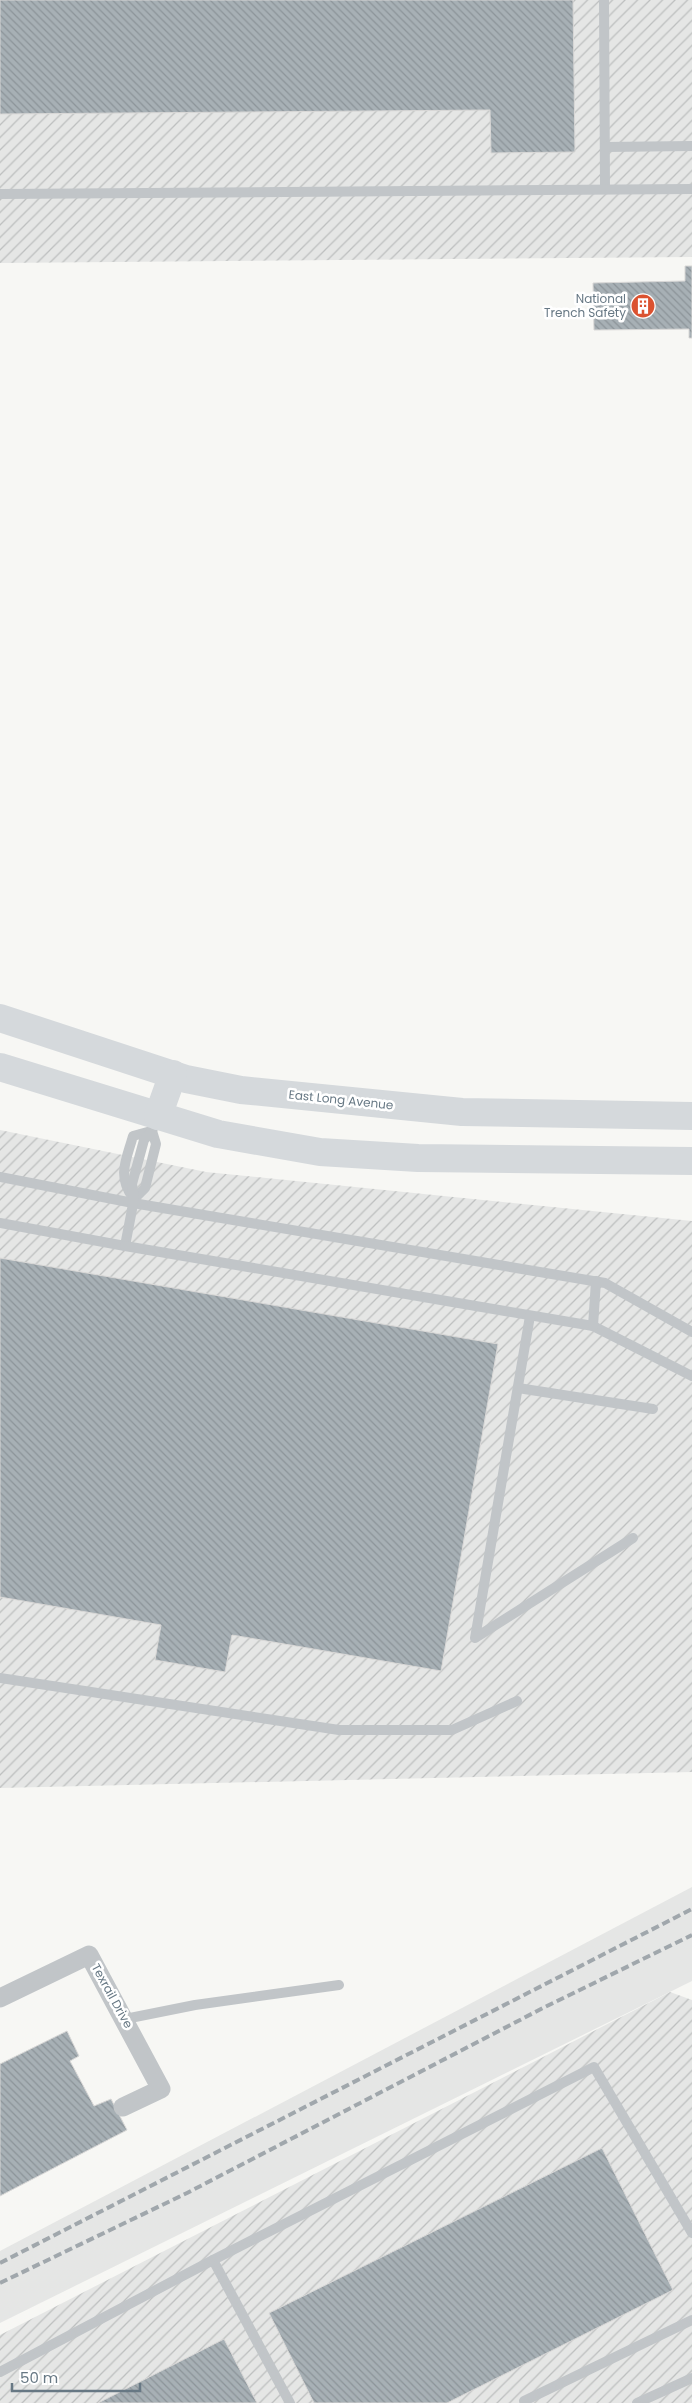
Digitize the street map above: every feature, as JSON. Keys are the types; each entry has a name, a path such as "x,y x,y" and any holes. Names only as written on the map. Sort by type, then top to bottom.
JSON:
{"main road":[{"name":"East Long Avenue","path":"0,1018 173,1074 214,1086 241,1090 462,1112 692,1116"},
{"path":"0,1067 155,1123 320,1152 418,1158 690,1161"},
{"path":"155,1123 173,1074"},
{"path":"655,1116 692,1109"}],"street":[{"name":"Texrail Drive","path":"0,1998 89,1955 161,2089 123,2107"}],"lane":[{"path":"604,0 605,190"},
{"path":"605,147 692,146"},
{"path":"0,194 692,189"},
{"path":"125,1246 133,1201 132,1184 144,1140 155,1123"},
{"path":"0,1177 605,1282 692,1332"},
{"path":"0,1223 593,1326 692,1376"},
{"path":"593,1326 596,1281"},
{"path":"530,1316 475,1638 633,1538"},
{"path":"518,1388 653,1409"},
{"path":"0,1678 339,1730 452,1730 517,1701"},
{"path":"125,2019 195,2005 339,1985"},
{"path":"0,2372 212,2260 594,2067 692,2233"},
{"path":"212,2260 290,2403"},
{"path":"523,2402 692,2320"},
{"path":"637,2403 692,2378"}],"shaded area":[{"path":"0,0 692,0 692,257 0,263"},
{"path":"0,1130 206,1172 692,1221 692,1772 0,1788"},
{"path":"692,1887 692,1981 0,2323 0,2251"},
{"path":"670,1992 692,2000 692,2403 0,2403 0,2335"}],"building":[{"path":"0,0 573,0 575,152 491,153 490,110 0,114"},
{"name":"National Trench Safety","path":"685,266 692,266 692,338 689,338 689,329 594,330 593,283 685,281"},
{"path":"0,1258 498,1344 441,1671 232,1635 225,1672 155,1660 161,1625 0,1597"},
{"path":"67,2031 79,2056 70,2061 94,2106 111,2099 127,2130 0,2196 0,2064"},
{"path":"602,2148 673,2290 447,2403 314,2403 269,2313"},
{"path":"224,2339 257,2403 98,2403"}],"railway":[{"path":"0,2263 692,1909"},
{"path":"0,2283 187,2193 543,2008 692,1935"}],"place":[{"name":"National Trench Safety","path":"643,306"}]}
